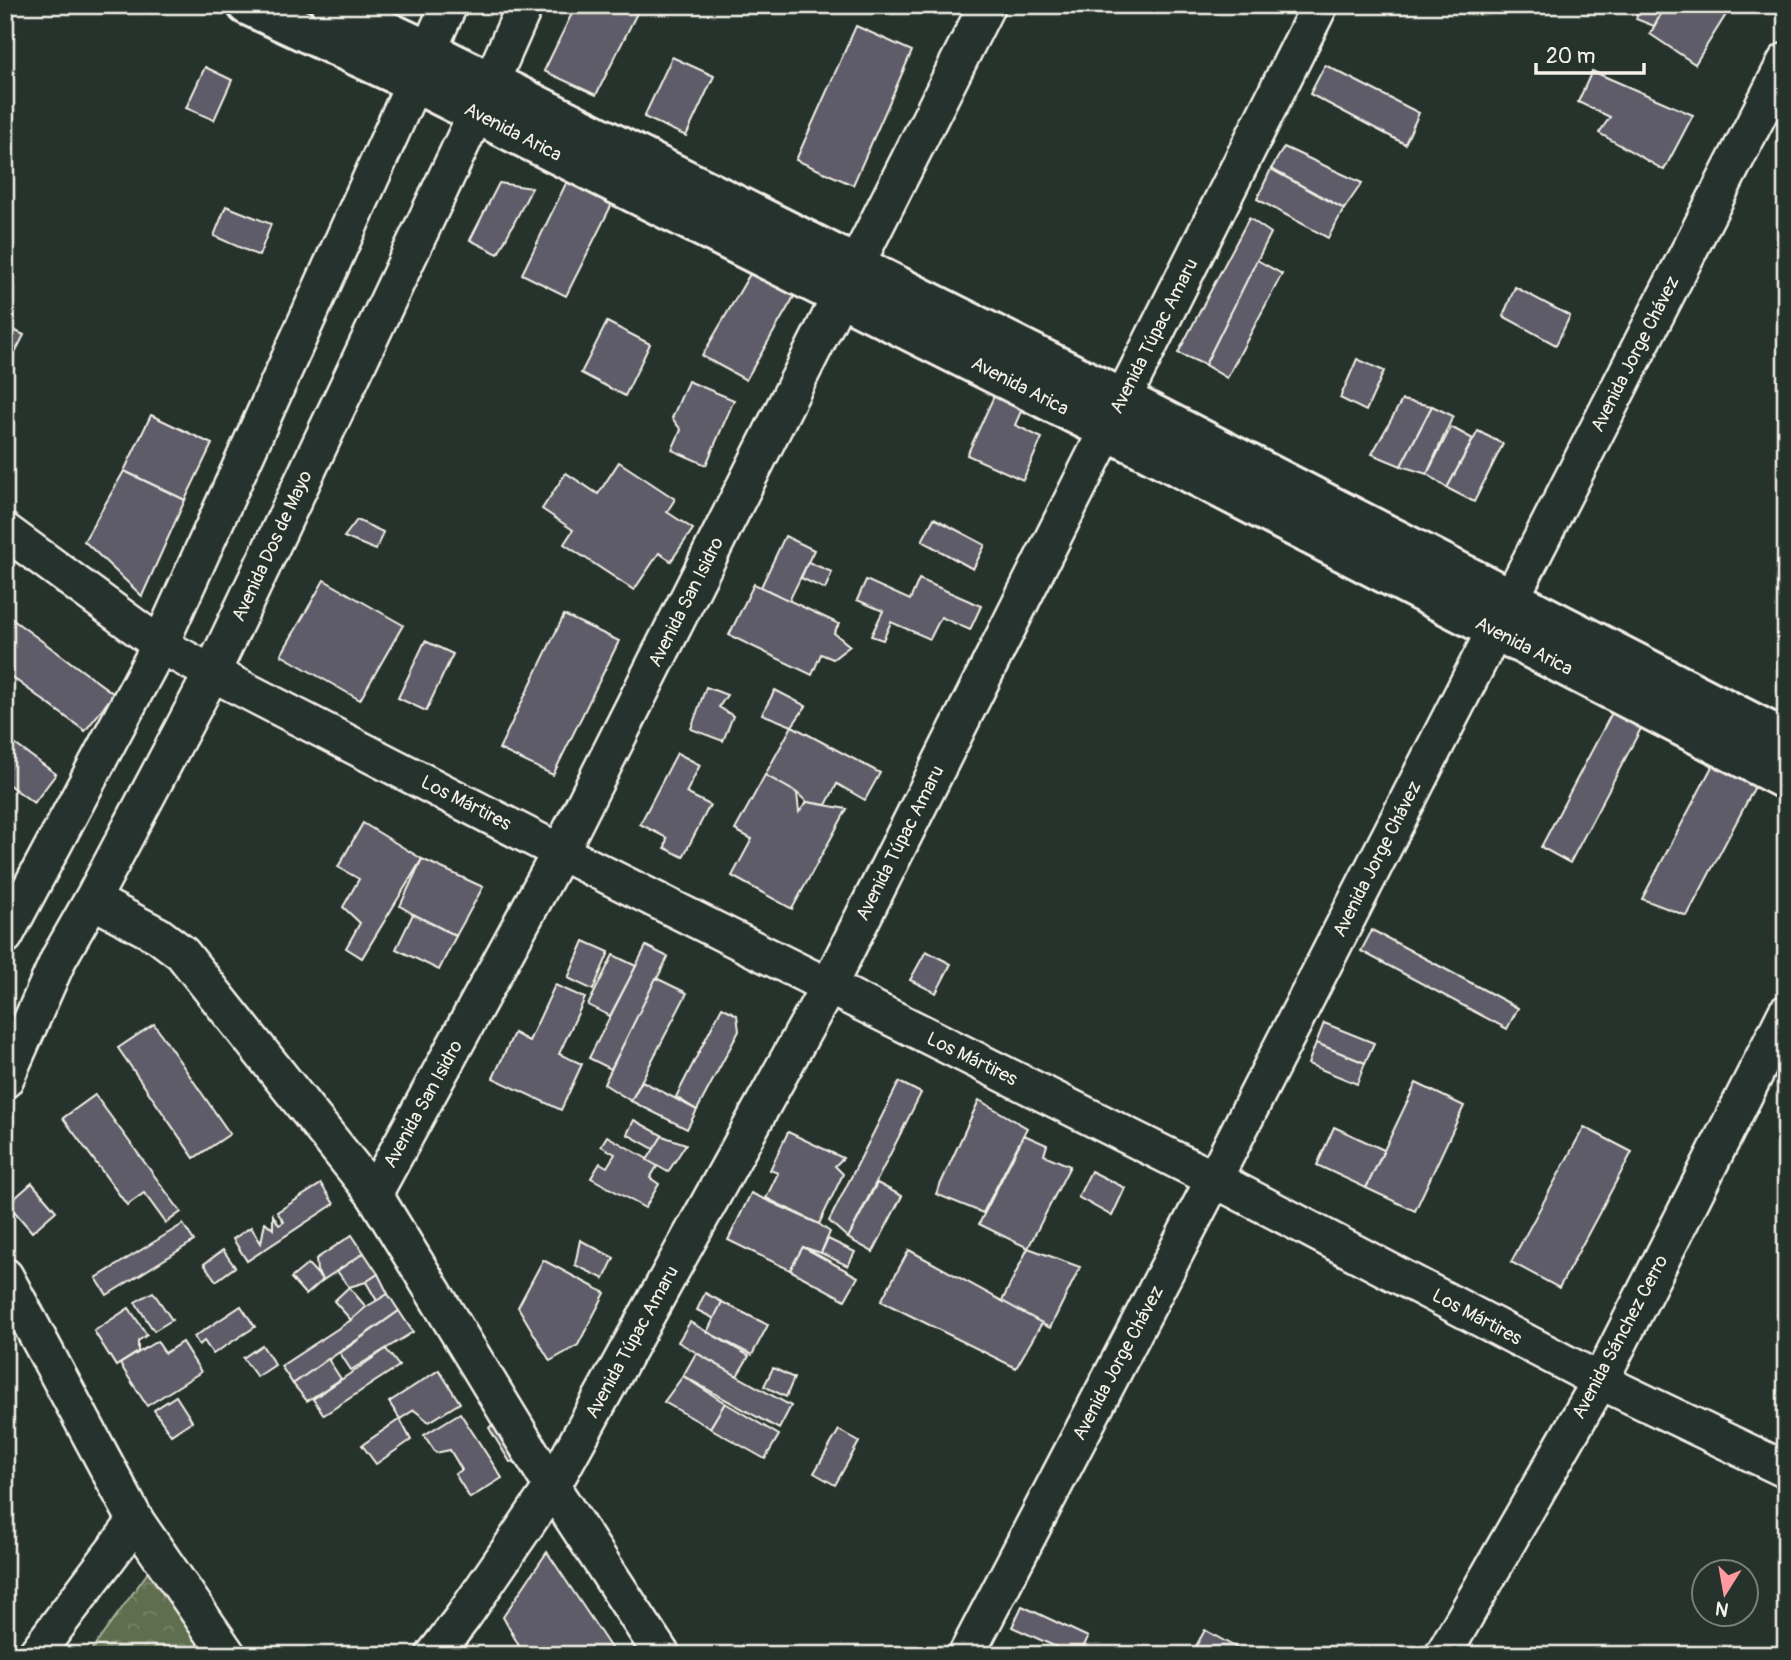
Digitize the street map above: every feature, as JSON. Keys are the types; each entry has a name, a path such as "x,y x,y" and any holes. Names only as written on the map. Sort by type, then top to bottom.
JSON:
{"street":[{"name":"Avenida Arica","path":"247,5 422,67"},
{"name":"Avenida Arica","path":"331,5 422,67 1115,414 1502,615 1786,780"},
{"path":"59,958 5,937 160,645 449,5"},
{"name":"Avenida Dos de Mayo","path":"5,1080 59,958 212,673 525,5"},
{"name":"Avenida San Isidro","path":"374,1194 560,852 986,5"},
{"name":"Avenida Túpac Amaru","path":"434,1655 552,1487 828,987 1320,5"},
{"name":"Avenida Jorge Chávez","path":"966,1655 1214,1179 1786,61"},
{"name":"Los Mártires","path":"5,531 160,645 212,673 560,852 1214,1179 1600,1381 1786,1470"},
{"name":"Avenida Arica","path":"1502,615 1786,740"},
{"path":"92,900 158,935 182,953 374,1194 552,1487 662,1655"},
{"name":"Avenida Sánchez Cerro","path":"1443,1655 1600,1381 1786,1013"},
{"path":"5,1276 136,1521 228,1655"},
{"path":"35,1655 136,1521"}],"green space":[{"path":"154,1564 212,1655 88,1655"}],"building":[{"path":"576,5 641,5 596,95 544,71"},
{"path":"1641,5 1665,5 1654,26 1636,19"},
{"path":"1666,5 1732,5 1695,64 1650,34"},
{"path":"856,26 912,51 853,185 796,160"},
{"path":"672,57 714,76 686,136 644,117"},
{"path":"1325,65 1419,113 1405,144 1310,94"},
{"path":"205,67 232,80 214,120 186,108"},
{"path":"1592,71 1693,115 1664,170 1599,133 1610,117 1578,102"},
{"path":"1284,147 1362,183 1344,209 1271,169"},
{"path":"573,169 618,192 566,296 522,274"},
{"path":"1271,169 1344,209 1328,238 1257,199"},
{"path":"499,183 532,188 498,254 470,240"},
{"path":"226,206 271,224 259,256 214,236"},
{"path":"1249,218 1271,233 1205,365 1178,353"},
{"path":"1257,260 1282,274 1227,378 1205,365"},
{"path":"757,262 799,288 746,380 702,356"},
{"path":"1515,287 1570,316 1556,345 1503,316"},
{"path":"607,322 650,344 625,396 581,373"},
{"path":"5,326 24,335 5,372"},
{"path":"1357,359 1384,371 1366,411 1340,398"},
{"path":"688,381 734,400 706,465 672,450 681,430 672,418"},
{"path":"994,396 1022,409 1015,425 1042,438 1023,480 967,455"},
{"path":"1402,400 1432,406 1401,466 1372,454"},
{"path":"1432,406 1453,416 1427,474 1401,466"},
{"path":"151,415 212,444 185,500 124,471"},
{"path":"1451,427 1473,439 1447,488 1427,474"},
{"path":"1478,431 1503,444 1474,502 1447,488"},
{"path":"619,462 675,499 667,512 693,529 671,561 659,553 634,590 564,544 573,530 542,509 566,473 598,494"},
{"path":"124,471 185,500 142,596 84,541"},
{"path":"934,518 985,545 973,569 922,541"},
{"path":"357,520 383,532 376,550 344,537"},
{"path":"785,536 814,550 789,601 761,587"},
{"path":"808,562 832,572 825,589 801,578"},
{"path":"919,579 981,606 970,630 941,617 930,639 891,622 883,640 871,636 883,611 857,600 866,580 910,600"},
{"path":"324,580 403,625 360,700 281,655"},
{"path":"754,584 839,624 834,633 850,646 833,659 821,654 812,675 729,635"},
{"path":"5,614 114,694 85,731 5,672"},
{"path":"564,615 619,641 553,775 499,749"},
{"path":"425,641 453,654 426,711 398,698"},
{"path":"706,687 727,695 719,707 733,716 723,741 691,729"},
{"path":"775,690 806,706 792,726 762,714"},
{"path":"1617,703 1646,719 1570,863 1541,847"},
{"path":"792,726 880,773 865,800 837,784 826,805 807,802 797,793 765,775"},
{"path":"5,737 56,774 34,803 5,782"},
{"path":"677,753 700,765 686,793 710,805 683,857 665,848 667,838 640,824"},
{"path":"1717,757 1760,777 1687,916 1642,899"},
{"path":"765,775 797,793 799,812 807,802 847,809 792,909 732,876 752,839 735,830"},
{"path":"363,823 422,859 362,958 346,948 360,923 343,907 359,879 338,867"},
{"path":"422,859 483,887 456,936 400,906"},
{"path":"413,914 456,936 439,970 396,949"},
{"path":"1372,930 1518,1008 1507,1029 1361,951"},
{"path":"584,941 609,952 593,990 568,978"},
{"path":"646,946 668,957 611,1069 589,1058"},
{"path":"926,951 951,964 936,993 910,980"},
{"path":"613,955 636,966 610,1016 588,1005"},
{"path":"656,978 687,993 631,1101 604,1084"},
{"path":"555,985 585,998 559,1054 582,1064 561,1110 493,1078 514,1033 529,1041"},
{"path":"722,1007 737,1015 739,1031 697,1110 676,1097"},
{"path":"1324,1023 1374,1043 1365,1063 1316,1043"},
{"path":"154,1024 230,1134 194,1158 118,1048"},
{"path":"1316,1043 1365,1063 1357,1084 1308,1064"},
{"path":"642,1081 697,1110 687,1129 631,1101"},
{"path":"899,1082 921,1093 848,1238 829,1221"},
{"path":"1416,1083 1464,1106 1415,1211 1366,1188"},
{"path":"95,1095 181,1212 166,1223 144,1193 127,1205 63,1118"},
{"path":"979,1100 1027,1128 983,1213 936,1194"},
{"path":"634,1120 669,1139 654,1149 627,1134"},
{"path":"1334,1127 1384,1150 1366,1188 1317,1165"},
{"path":"1584,1127 1632,1152 1559,1288 1511,1262"},
{"path":"788,1132 843,1158 835,1166 843,1174 819,1224 766,1198 778,1173 770,1170"},
{"path":"1024,1135 1047,1145 1044,1155 1070,1166 1028,1248 979,1224"},
{"path":"607,1136 658,1165 650,1178 659,1184 645,1208 591,1178 600,1163 607,1167 615,1154 601,1146"},
{"path":"662,1136 686,1144 668,1172 647,1160"},
{"path":"1091,1171 1125,1188 1112,1216 1078,1197"},
{"path":"32,1183 56,1211 32,1232 8,1204"},
{"path":"877,1183 902,1196 873,1252 848,1238"},
{"path":"321,1184 334,1204 247,1261 233,1239 251,1227 261,1243 265,1222 273,1229 273,1215 279,1225 284,1222 277,1212"},
{"path":"751,1193 819,1224 830,1232 821,1253 803,1247 790,1270 728,1240"},
{"path":"183,1224 194,1241 107,1295 96,1278"},
{"path":"352,1235 364,1253 323,1280 317,1271 316,1259"},
{"path":"828,1239 855,1252 848,1266 821,1253"},
{"path":"580,1240 614,1258 604,1279 575,1265"},
{"path":"803,1247 858,1277 845,1300 790,1270"},
{"path":"1028,1248 1080,1267 1050,1328 1001,1303"},
{"path":"223,1250 235,1267 216,1281 204,1264"},
{"path":"909,1250 1042,1323 1016,1368 881,1301"},
{"path":"364,1253 378,1274 366,1282 349,1287 337,1271"},
{"path":"543,1260 605,1293 578,1345 550,1361 518,1307"},
{"path":"308,1264 323,1280 306,1295 291,1278"},
{"path":"378,1274 388,1294 377,1301 366,1282"},
{"path":"349,1287 366,1307 351,1320 334,1301"},
{"path":"153,1292 172,1320 154,1331 135,1302"},
{"path":"705,1293 722,1302 715,1319 697,1310"},
{"path":"388,1294 399,1311 293,1384 281,1366"},
{"path":"722,1302 768,1325 752,1355 707,1332"},
{"path":"241,1306 255,1327 213,1354 204,1341 199,1345 194,1337"},
{"path":"129,1308 147,1335 138,1341 138,1352 116,1366 94,1331"},
{"path":"399,1311 413,1332 351,1370 340,1353"},
{"path":"690,1322 749,1356 737,1376 678,1342"},
{"path":"157,1341 165,1353 182,1342 201,1372 147,1406 120,1364"},
{"path":"262,1345 275,1365 257,1377 243,1358"},
{"path":"386,1349 399,1366 324,1415 313,1399"},
{"path":"696,1353 791,1406 779,1429 683,1376"},
{"path":"328,1359 341,1379 307,1401 293,1384"},
{"path":"773,1368 794,1378 786,1397 764,1386"},
{"path":"439,1370 460,1403 429,1422 414,1410 400,1419 389,1402"},
{"path":"683,1376 725,1403 710,1428 664,1402"},
{"path":"176,1396 192,1421 171,1435 154,1410"},
{"path":"725,1403 779,1435 765,1459 710,1428"},
{"path":"460,1413 502,1478 470,1498 455,1474 462,1470 450,1450 436,1453 424,1435"},
{"path":"502,1415 529,1460 510,1462 489,1428"},
{"path":"400,1419 411,1440 376,1464 362,1445"},
{"path":"839,1430 859,1442 835,1485 814,1473"},
{"path":"547,1552 614,1655 524,1655 503,1617"},
{"path":"1022,1606 1088,1637 1080,1655 1074,1655 1012,1627"},
{"path":"1205,1630 1249,1655 1191,1655"}]}
